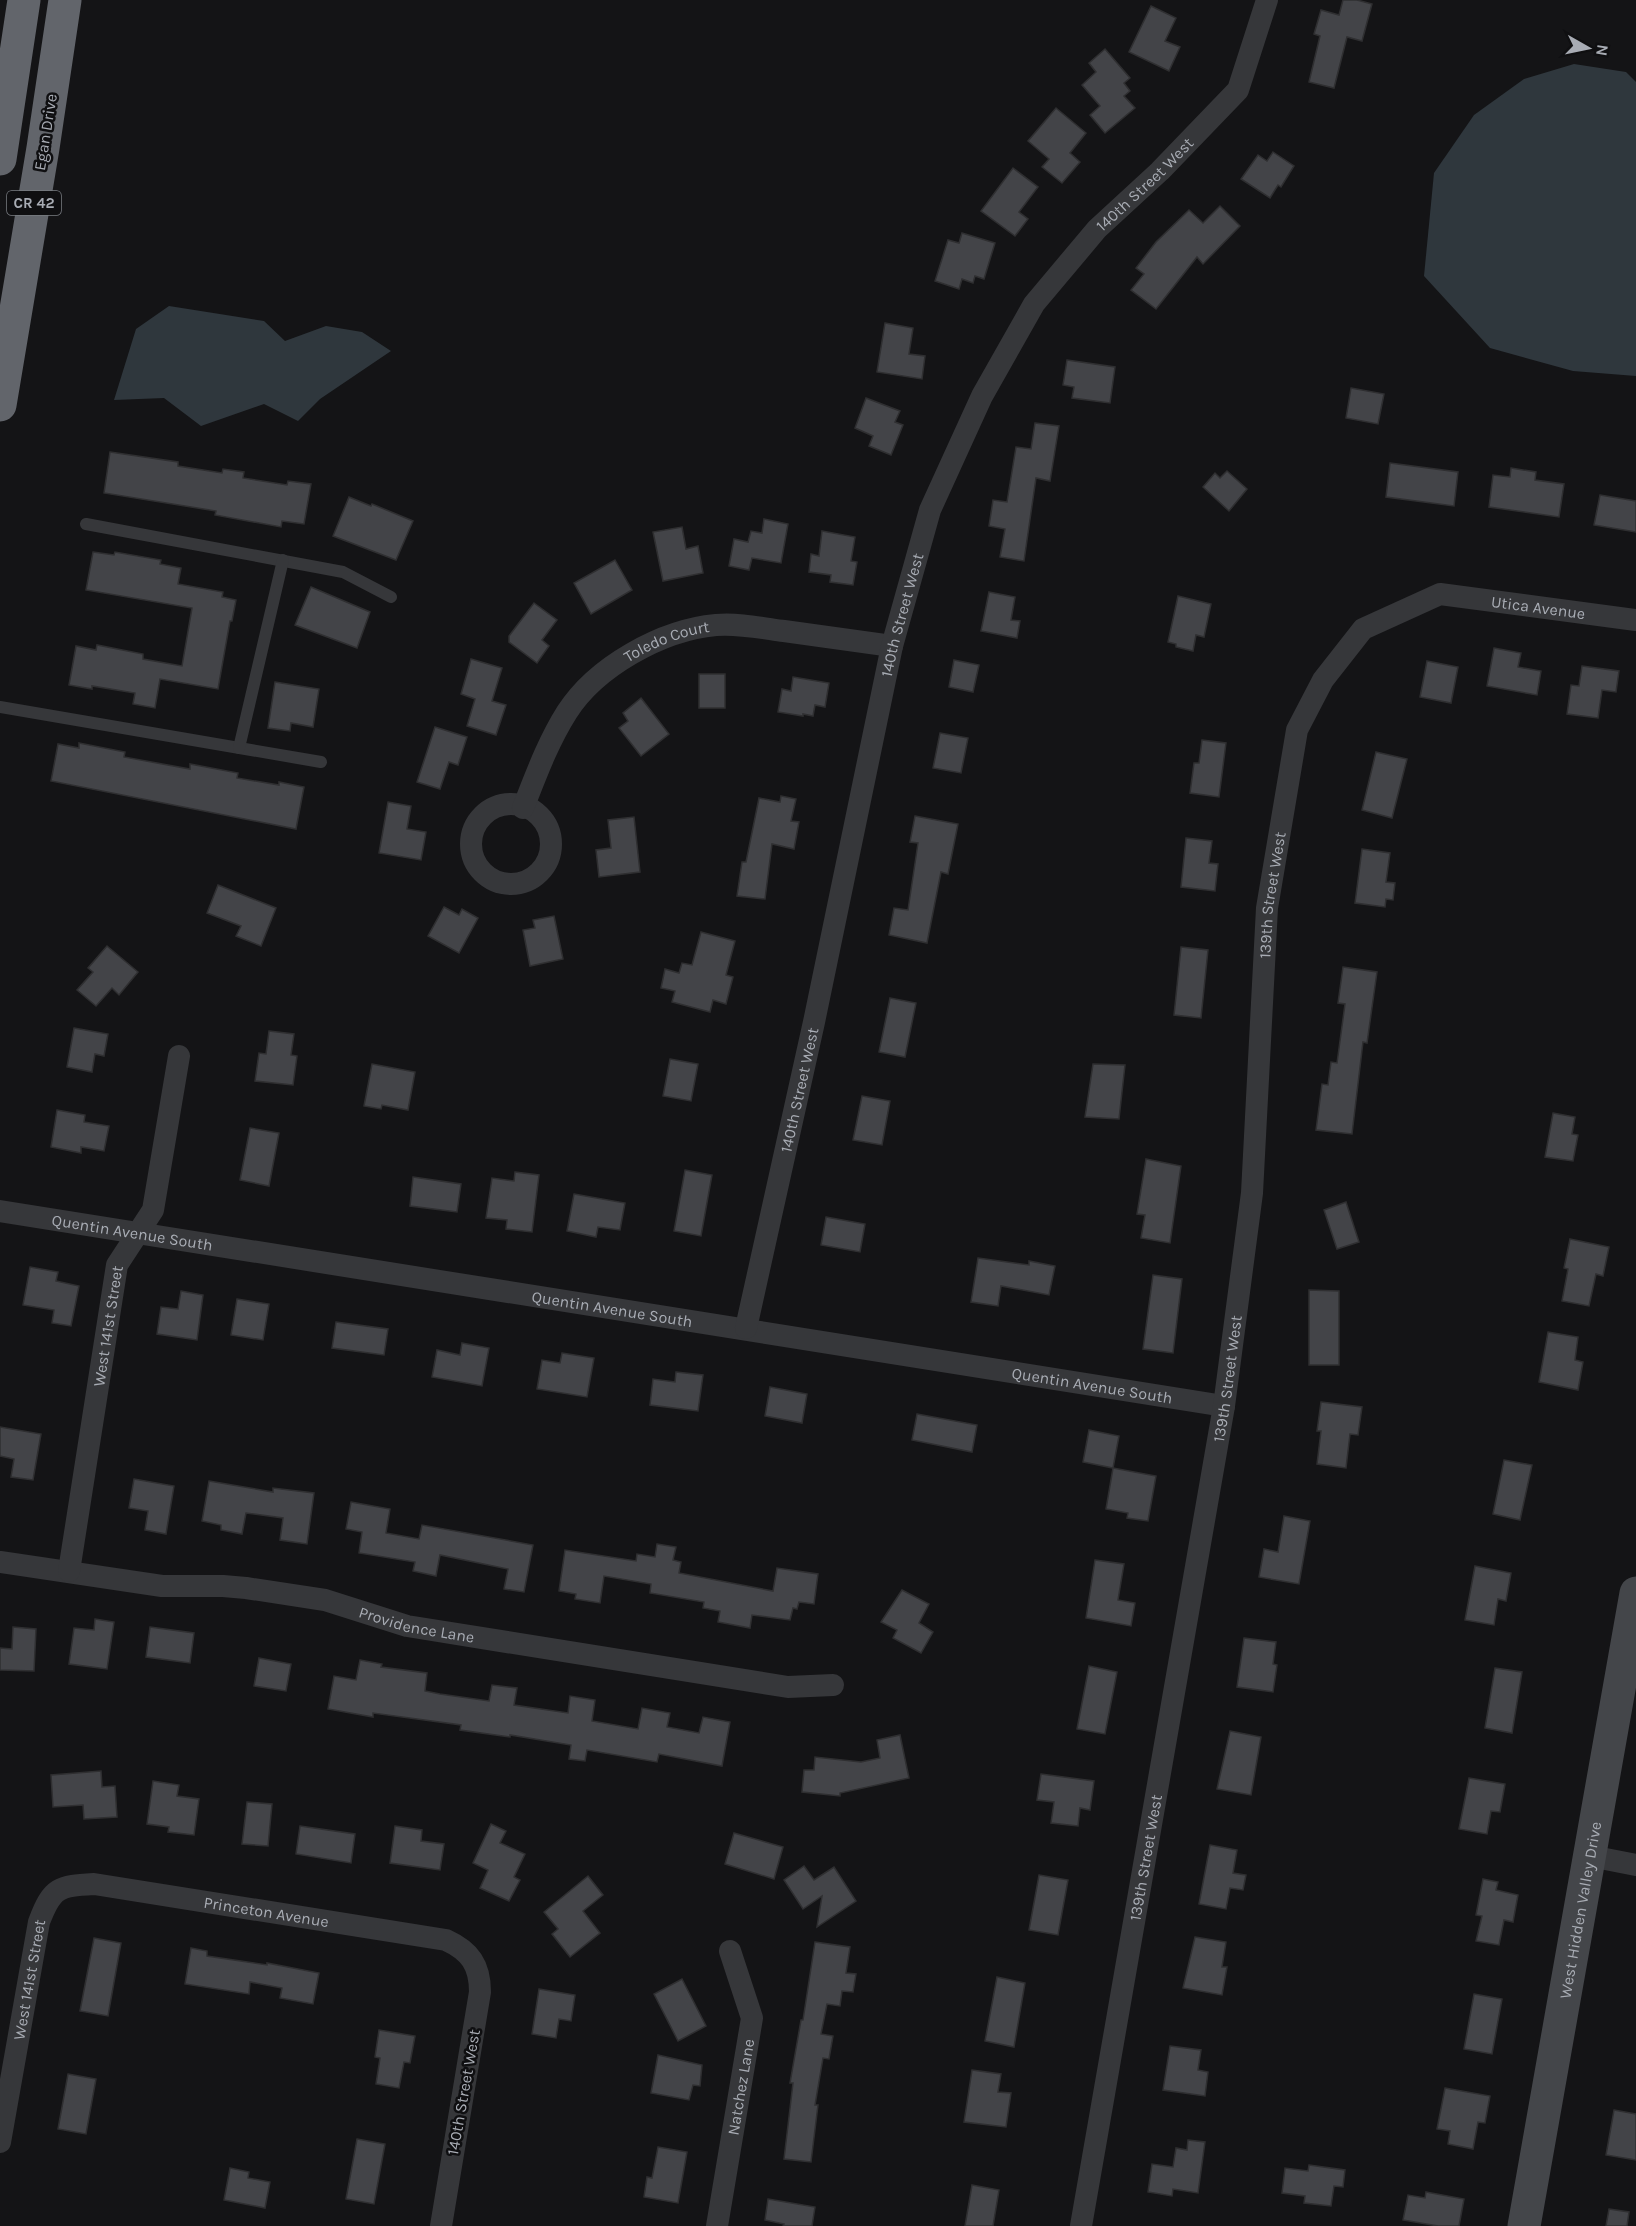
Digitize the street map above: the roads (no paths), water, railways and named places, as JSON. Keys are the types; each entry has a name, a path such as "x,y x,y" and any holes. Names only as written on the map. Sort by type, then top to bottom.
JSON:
{"highway":[{"path":"0,159 24,0"},
{"name":"Egan Drive","path":"0,405 65,0"}],"street":[{"name":"140th Street West","path":"746,1328 814,1022 892,646 930,510 982,396 1034,304 1097,229 1160,171 1238,90 1267,0"},
{"name":"Utica Avenue","path":"1440,594 1636,620"},
{"name":"139th Street West","path":"1081,2226 1224,1406 1252,1193 1267,908 1297,730 1323,680 1363,629 1440,594"},
{"name":"Toledo Court","path":"523,808 549,744 567,712 588,685 619,660 651,643 716,625 751,627 892,646"},
{"name":"West 141st Street","path":"69,1571 117,1265 153,1210 179,1056"},
{"name":"Quentin Avenue South","path":"0,1211 746,1328 1224,1406"},
{"name":"Providence Lane","path":"0,1562 162,1586 246,1588 325,1600 407,1626 788,1687 833,1685"},
{"name":"West Hidden Valley Drive","path":"1524,2226 1636,1593"},
{"path":"1590,1856 1636,1865"},
{"name":"Princeton Avenue","path":"55,1891 70,1885 94,1884 435,1938 446,1940 462,1948 472,1959"},
{"name":"West 141st Street","path":"0,2142 39,1922 46,1904 55,1891"},
{"name":"Natchez Lane","path":"717,2226 752,2018 730,1951"},
{"name":"140th Street West","path":"441,2226 480,1992 480,1975 472,1959"}],"lane":[{"path":"86,524 343,572 391,597"},
{"path":"239,748 283,560"},
{"path":"0,707 321,762"}]}
